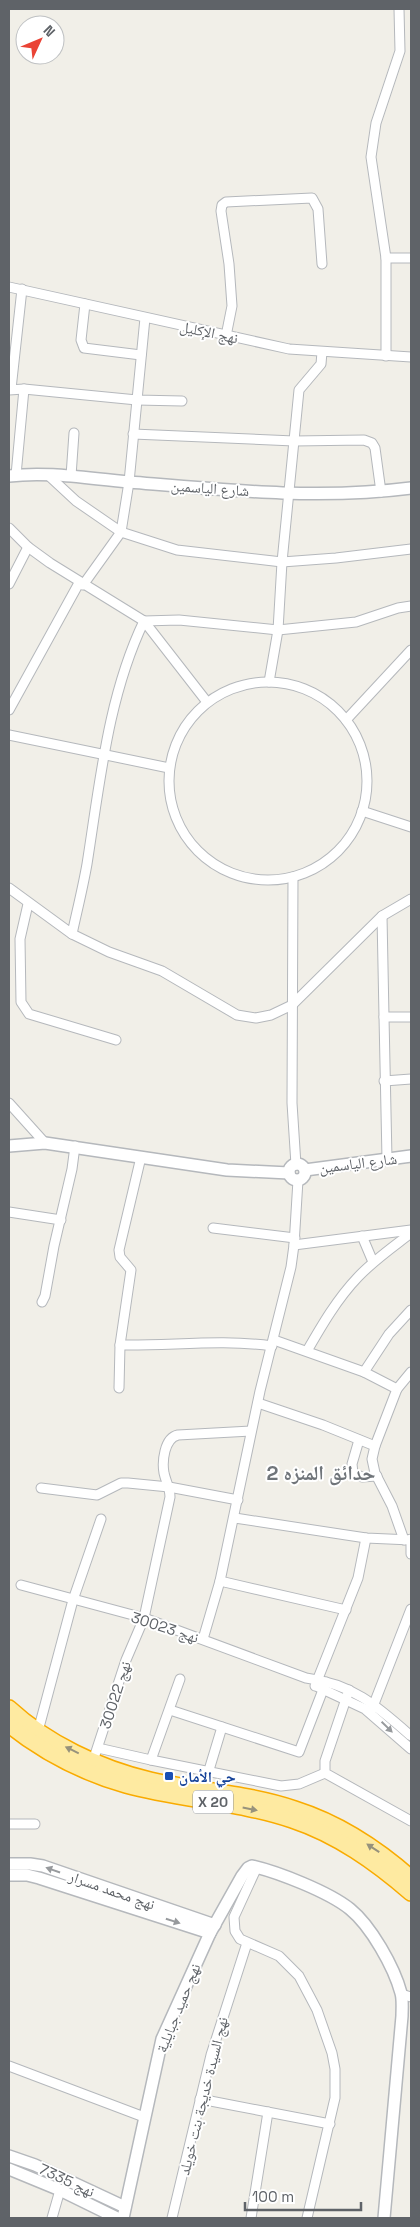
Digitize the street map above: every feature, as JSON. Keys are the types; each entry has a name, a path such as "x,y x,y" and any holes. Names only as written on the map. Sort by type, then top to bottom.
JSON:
{"highway":[{"name":"X 20","path":"9,1708 58,1744 127,1774 270,1801 326,1820 381,1853 411,1878"},
{"name":"X 20","path":"9,1725 52,1755 94,1760 125,1785 268,1813 321,1831 373,1862 411,1893"}],"street":[{"path":"386,356 386,258 371,157 376,123 400,51 399,9"},
{"path":"226,336 232,306 229,264 221,211 222,205 226,202 312,198 318,209 322,264"},
{"path":"386,258 411,258"},
{"name":"نهج الإكليل","path":"9,287 289,349 411,357"},
{"path":"22,289 10,390 24,389 137,400 182,401"},
{"path":"85,304 81,340 84,348 141,355"},
{"path":"9,710 81,584 121,532 129,482 145,318"},
{"path":"269,682 278,630 288,493 299,390 321,364 322,352"},
{"path":"12,476 24,389"},
{"path":"71,476 74,433"},
{"path":"134,434 294,441 364,440 372,443 375,448 381,492"},
{"path":"48,475 76,501 121,532 155,544 196,554 282,562 411,549"},
{"name":"شارع الياسمين","path":"12,476 71,476 129,482 333,495 411,488"},
{"path":"9,528 28,547 81,584 144,621 206,702"},
{"path":"9,584 28,547"},
{"path":"144,621 179,620 278,630 356,622 398,608 411,606"},
{"path":"72,934 86,867 104,755 124,669 144,621"},
{"path":"346,720 411,650"},
{"path":"269,682 291,684 312,692 330,704 346,720 358,739 365,760 367,782 362,811 351,835 337,852 320,866 294,877 266,880 244,878 223,870 205,858 189,842 175,817 169,790 169,768 179,736 191,718 206,702 236,686 269,682"},
{"path":"9,735 169,768"},
{"path":"362,811 411,827"},
{"path":"203,1639 220,1581 235,1518 258,1403 295,1241 297,1172 292,1104 294,877"},
{"path":"9,888 28,904 72,934 109,952 162,971 237,1015 256,1018 271,1015 292,1005 382,916 411,898"},
{"path":"28,904 20,939 21,1002 23,1008 29,1014 116,1040"},
{"path":"382,916 384,1081 388,1159"},
{"path":"384,1017 411,1017"},
{"path":"384,1081 411,1079"},
{"path":"9,1103 45,1143"},
{"name":"شارع الياسمين","path":"9,1149 45,1143 228,1170 297,1172 411,1156"},
{"path":"42,1302 45,1296 75,1146"},
{"path":"119,1388 120,1345 131,1270 120,1257 119,1250 141,1157"},
{"path":"9,1212 61,1220"},
{"path":"213,1228 295,1241 411,1231"},
{"path":"307,1350 333,1308 356,1279 373,1262 411,1231"},
{"path":"362,1236 373,1262"},
{"path":"364,1372 389,1334 411,1310"},
{"path":"120,1345 156,1346 224,1342 273,1343 307,1350 364,1372 397,1389"},
{"path":"411,1372 397,1389 375,1446 372,1459 377,1476 409,1540 411,1554"},
{"path":"258,1403 375,1446"},
{"path":"170,1487 164,1472 164,1465 167,1444 174,1436 252,1431"},
{"path":"359,1440 352,1464 354,1473 362,1477 377,1476"},
{"path":"41,1488 97,1495 121,1483 170,1487 238,1500"},
{"name":"نهج 30022","path":"94,1760 126,1660 144,1618 163,1534 170,1487"},
{"path":"235,1518 366,1538 409,1540"},
{"path":"38,1731 73,1600 101,1519"},
{"path":"170,1710 299,1752 320,1684 358,1578 366,1538"},
{"path":"220,1581 346,1610"},
{"name":"نهج 30023","path":"21,1585 144,1618 306,1678 347,1694 373,1708 411,1736"},
{"path":"373,1708 411,1609"},
{"path":"151,1760 180,1678"},
{"path":"325,1773 325,1761 347,1694"},
{"name":"نهج 30023","path":"373,1708 411,1748"},
{"path":"209,1770 222,1727"},
{"path":"94,1760 151,1760 290,1787 325,1773"},
{"path":"325,1773 411,1821"},
{"path":"9,1824 35,1824"},
{"name":"نهج محمد مسرار","path":"9,1864 43,1866 212,1929"},
{"path":"307,2218 336,2098 335,2070 332,2053 318,2010 299,1976 285,1960 273,1952 240,1939 236,1931 234,1917 253,1867 312,1888 350,1909 363,1923 383,1954 406,1996 402,2016 400,2062 384,2218"},
{"name":"نهج حميد جبايلية","path":"124,2213 162,2039 212,1929 253,1867"},
{"name":"نهج محمد مسرار","path":"9,1876 28,1875 212,1929"},
{"name":"نهج السيدة خديجة بنت خويلد","path":"172,2218 218,2031 248,1943"},
{"path":"9,2066 144,2117"},
{"path":"200,2099 330,2124"},
{"path":"251,2218 268,2112"},
{"name":"نهج 7335","path":"9,2156 35,2166 124,2213"},
{"name":"نهج 7335","path":"9,2169 60,2190 117,2218"},
{"path":"52,2218 60,2190"}],"place":[{"name":"حي الأمان","path":"169,1776"}],"district":[{"name":"حدائق المنزه 2","path":"321,1473"}]}
